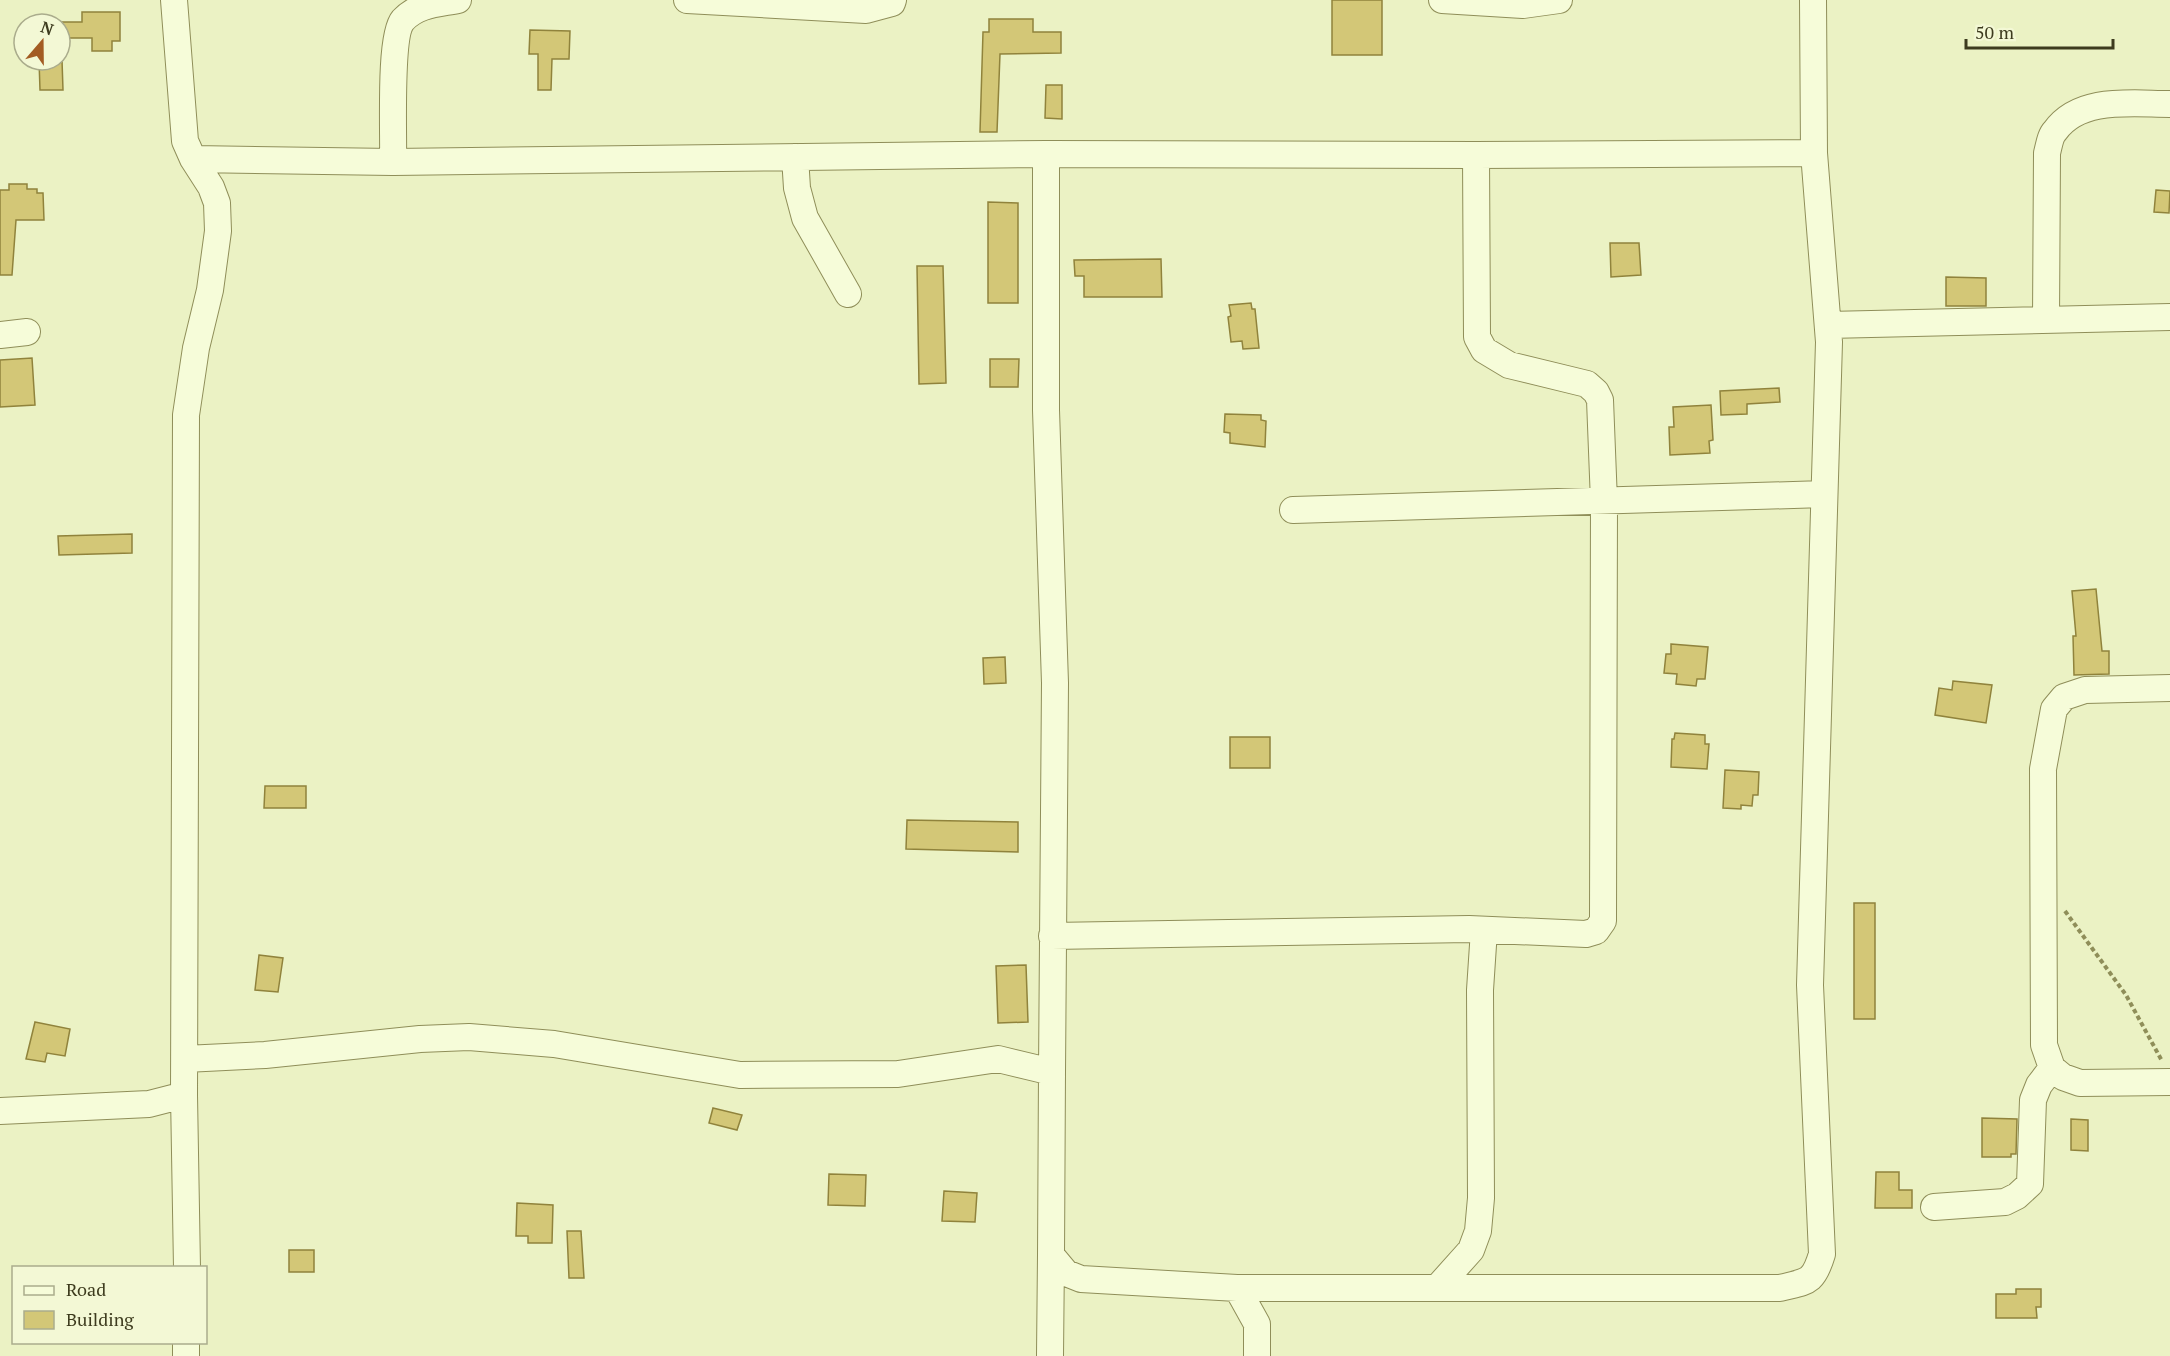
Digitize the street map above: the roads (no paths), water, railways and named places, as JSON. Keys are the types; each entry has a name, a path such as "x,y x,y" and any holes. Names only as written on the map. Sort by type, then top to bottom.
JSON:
{"street":[{"path":"174,0 185,141 193,159 211,187 216,203 218,231 210,290 196,348 186,415 184,1095 187,1266"},
{"path":"393,162 395,42 402,22 420,7 458,0"},
{"path":"687,0 866,10 892,3 893,0"},
{"path":"1442,0 1523,5 1559,0"},
{"path":"1051,1255 1066,1273 1082,1279 1237,1288 1780,1288 1804,1282 1816,1273 1822,1254 1810,985 1828,325 1814,153 1813,0"},
{"path":"2046,320 2047,153 2054,132 2072,114 2102,104 2170,104"},
{"path":"193,159 393,162 1046,154 1814,153"},
{"path":"1046,154 1046,410 1055,683 1050,1356"},
{"path":"1052,936 1484,930 1586,934 1596,931 1603,921 1604,502 1600,400 1596,392 1587,384 1509,365 1484,350 1477,338 1476,155"},
{"path":"795,157 797,188 806,219 848,294"},
{"path":"1828,325 2170,317"},
{"path":"0,334 27,332"},
{"path":"1293,510 1824,494"},
{"path":"2167,1074 2080,1083 2062,1077 2052,1068 2044,1045 2043,769 2054,709 2064,697 2085,690 2170,688"},
{"path":"1437,1288 1471,1251 1478,1231 1481,1198 1480,990 1484,930"},
{"path":"185,1059 265,1055 420,1039 469,1037 554,1044 740,1076 898,1074 998,1059 1052,1072"},
{"path":"1934,1207 2005,1202 2017,1196 2030,1184 2033,1100 2039,1086 2052,1068"},
{"path":"0,1111 149,1104 184,1095"},
{"path":"1237,1288 1257,1324 1257,1356"},
{"path":"1257,1324 1285,1288"}]}
